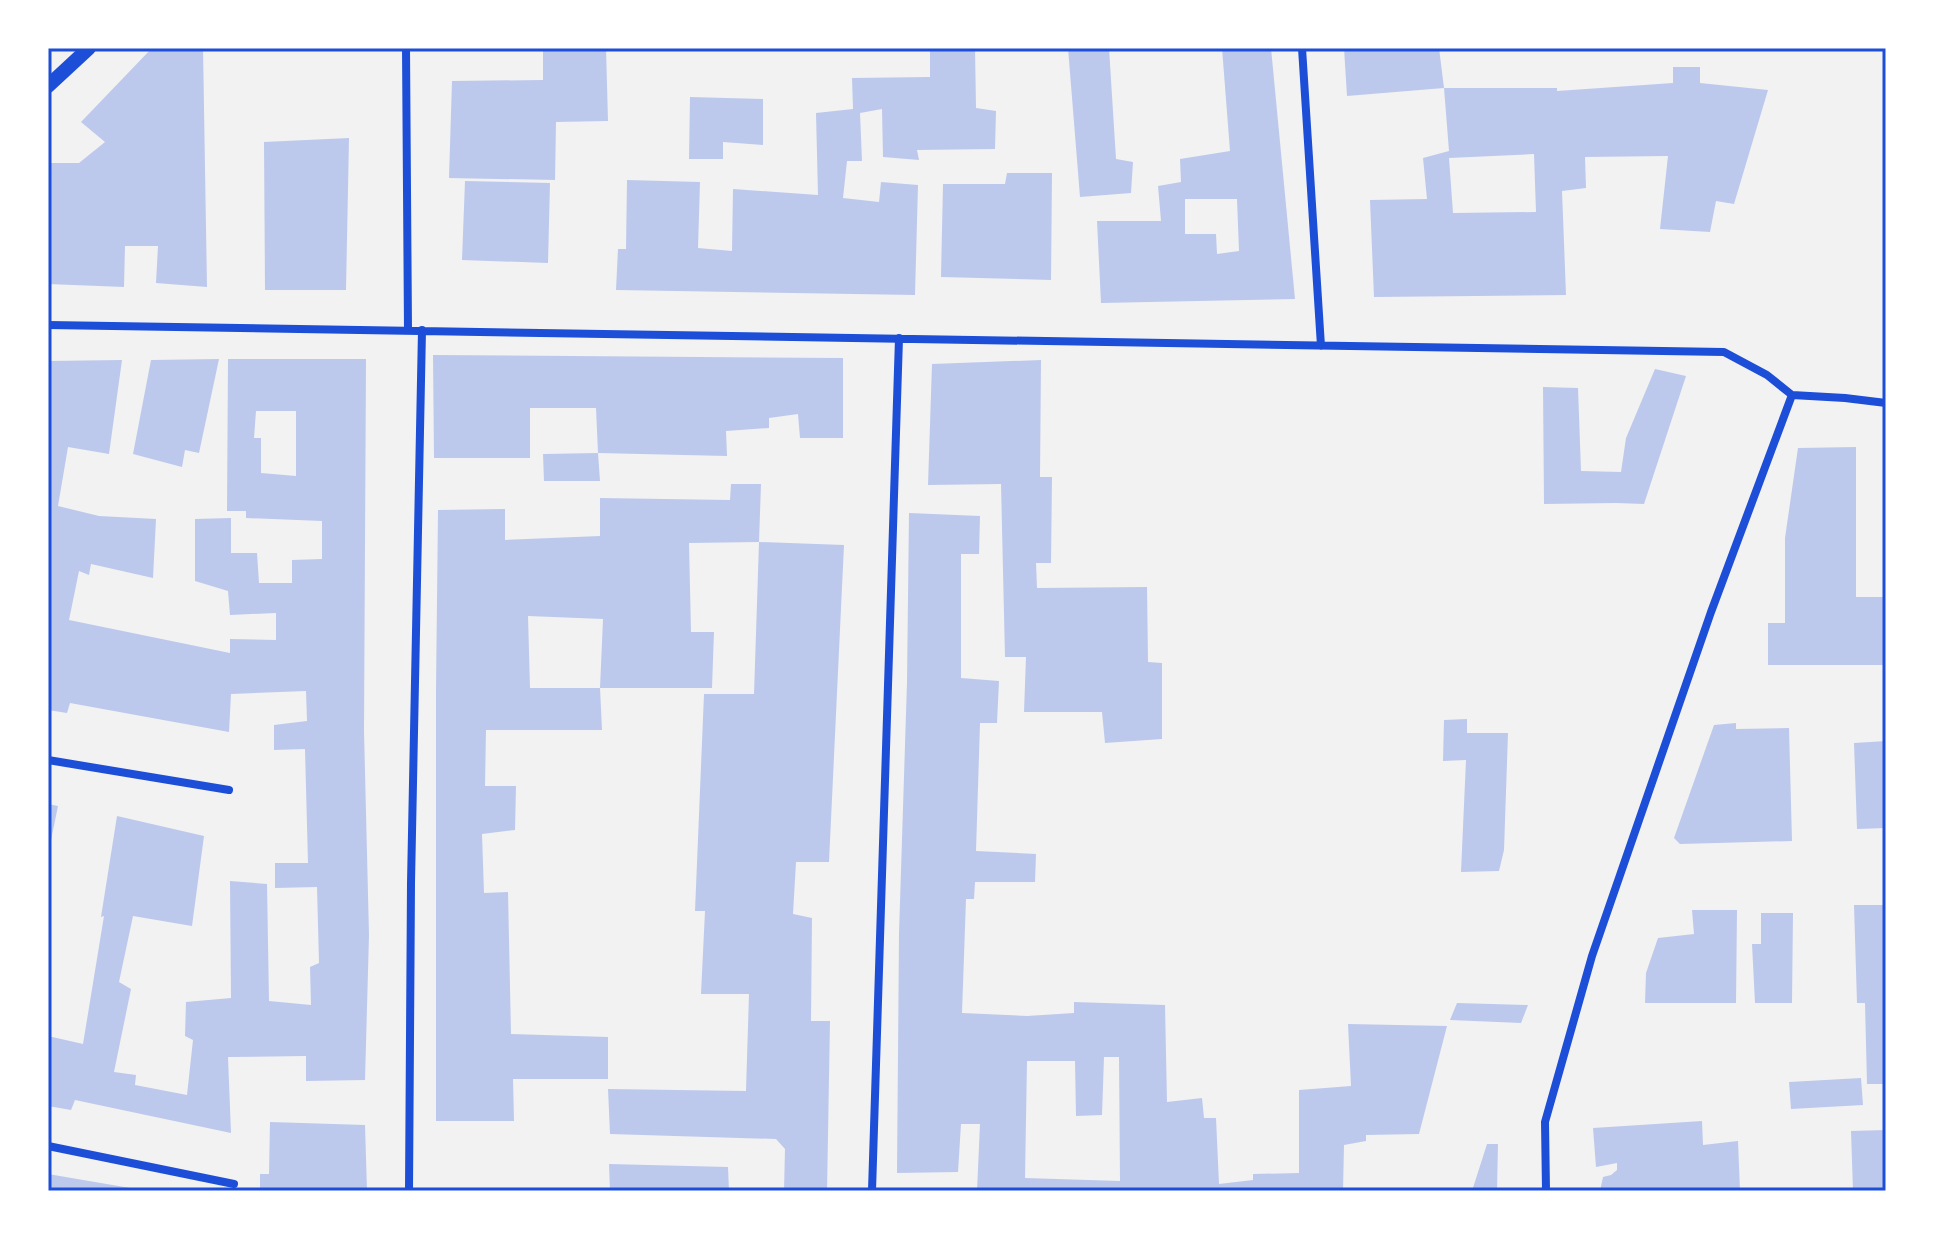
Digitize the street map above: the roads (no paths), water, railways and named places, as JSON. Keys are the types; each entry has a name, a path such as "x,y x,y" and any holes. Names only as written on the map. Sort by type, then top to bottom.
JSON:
{"street":[{"path":"48,86 89,48"},
{"path":"406,48 408,330"},
{"path":"1302,48 1321,346"},
{"path":"48,325 1724,352 1767,375 1792,395 1886,403"},
{"path":"409,1191 411,883 422,330"},
{"path":"872,1191 899,338"},
{"path":"1546,1191 1545,1122 1592,956 1711,612 1792,395"},
{"path":"48,760 229,790"},
{"path":"48,1146 234,1184"}]}
